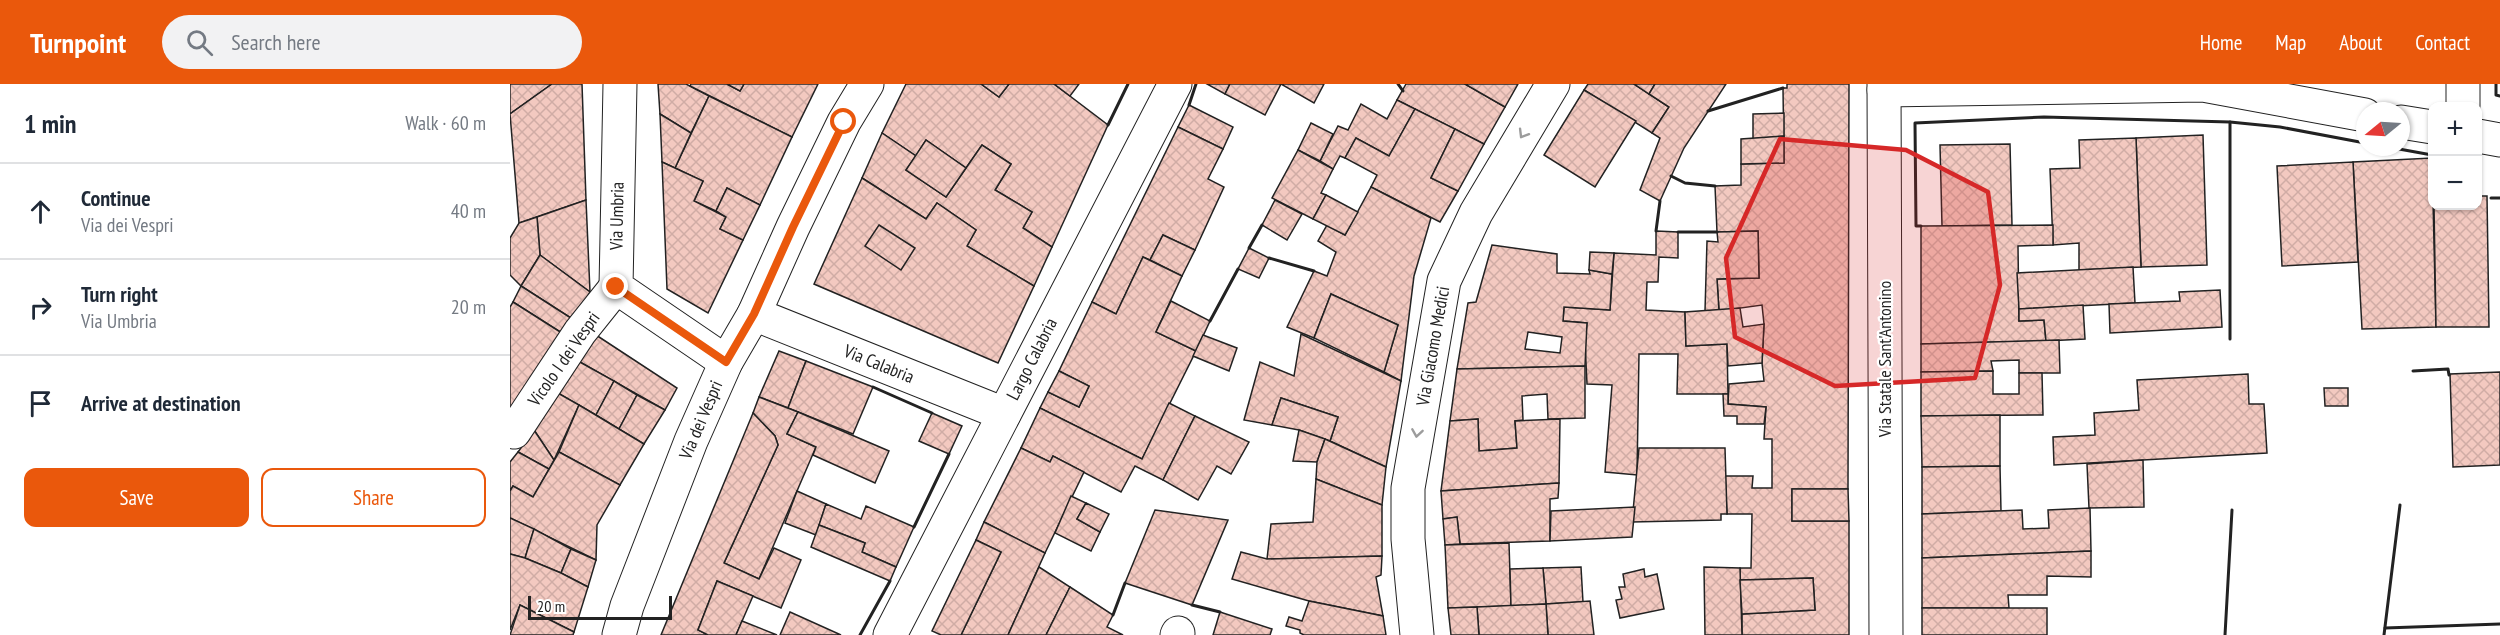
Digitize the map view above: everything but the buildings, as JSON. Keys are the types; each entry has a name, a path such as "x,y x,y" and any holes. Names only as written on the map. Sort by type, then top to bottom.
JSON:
{"street":[{"name":"Via Umbria","path":"616,287 620,84"},
{"name":"Via dei Vespri","path":"619,635 627,606 687,452 726,362 754,314 844,122 867,84"},
{"name":"Largo Calabria","path":"890,635 1175,84"},
{"name":"Via Giacomo Medici","path":"1416,635 1408,540 1408,488 1444,281 1476,213 1553,84"},
{"path":"2463,84 2463,102"},
{"path":"1884,87 2203,85 2356,113"},
{"name":"Via Statale Sant'Antonino","path":"1884,87 1886,635"},
{"path":"2410,123 2428,126"},
{"path":"2482,137 2500,140"},
{"path":"616,287 726,362"},
{"name":"Vicolo I dei Vespri","path":"514,432 580,332 616,287"},
{"name":"Via Calabria","path":"754,314 1004,414"}],"highlighted area":[{"path":"1780,139 1906,150 1988,192 2000,285 1975,378 1835,386 1735,337 1726,258"}],"wall":[{"path":"1108,125 1128,84"},
{"path":"1189,105 1196,84"},
{"path":"1398,84 1403,91"},
{"path":"2496,84 2496,95 2500,96"},
{"path":"1708,111 1783,88"},
{"path":"1921,226 1916,226 1915,123 2044,117 2230,122 2280,127 2356,141"},
{"path":"2230,122 2230,339"},
{"path":"2410,151 2428,154"},
{"path":"1671,176 1685,183 1715,186"},
{"path":"2491,198 2500,198"},
{"path":"1656,231 1660,201"},
{"path":"1249,248 1262,225"},
{"path":"1678,232 1717,232"},
{"path":"1269,258 1314,271"},
{"path":"1210,321 1238,269"},
{"path":"2413,371 2448,369 2449,375"},
{"path":"873,387 932,413"},
{"path":"914,527 949,454"},
{"path":"2384,635 2400,505"},
{"path":"2225,635 2232,510"},
{"path":"860,635 890,581"},
{"path":"1113,615 1125,583"},
{"path":"1192,605 1220,612"},
{"path":"2385,628 2500,624"}],"route":[{"path":"616,287 726,362 754,314 844,122"}]}
